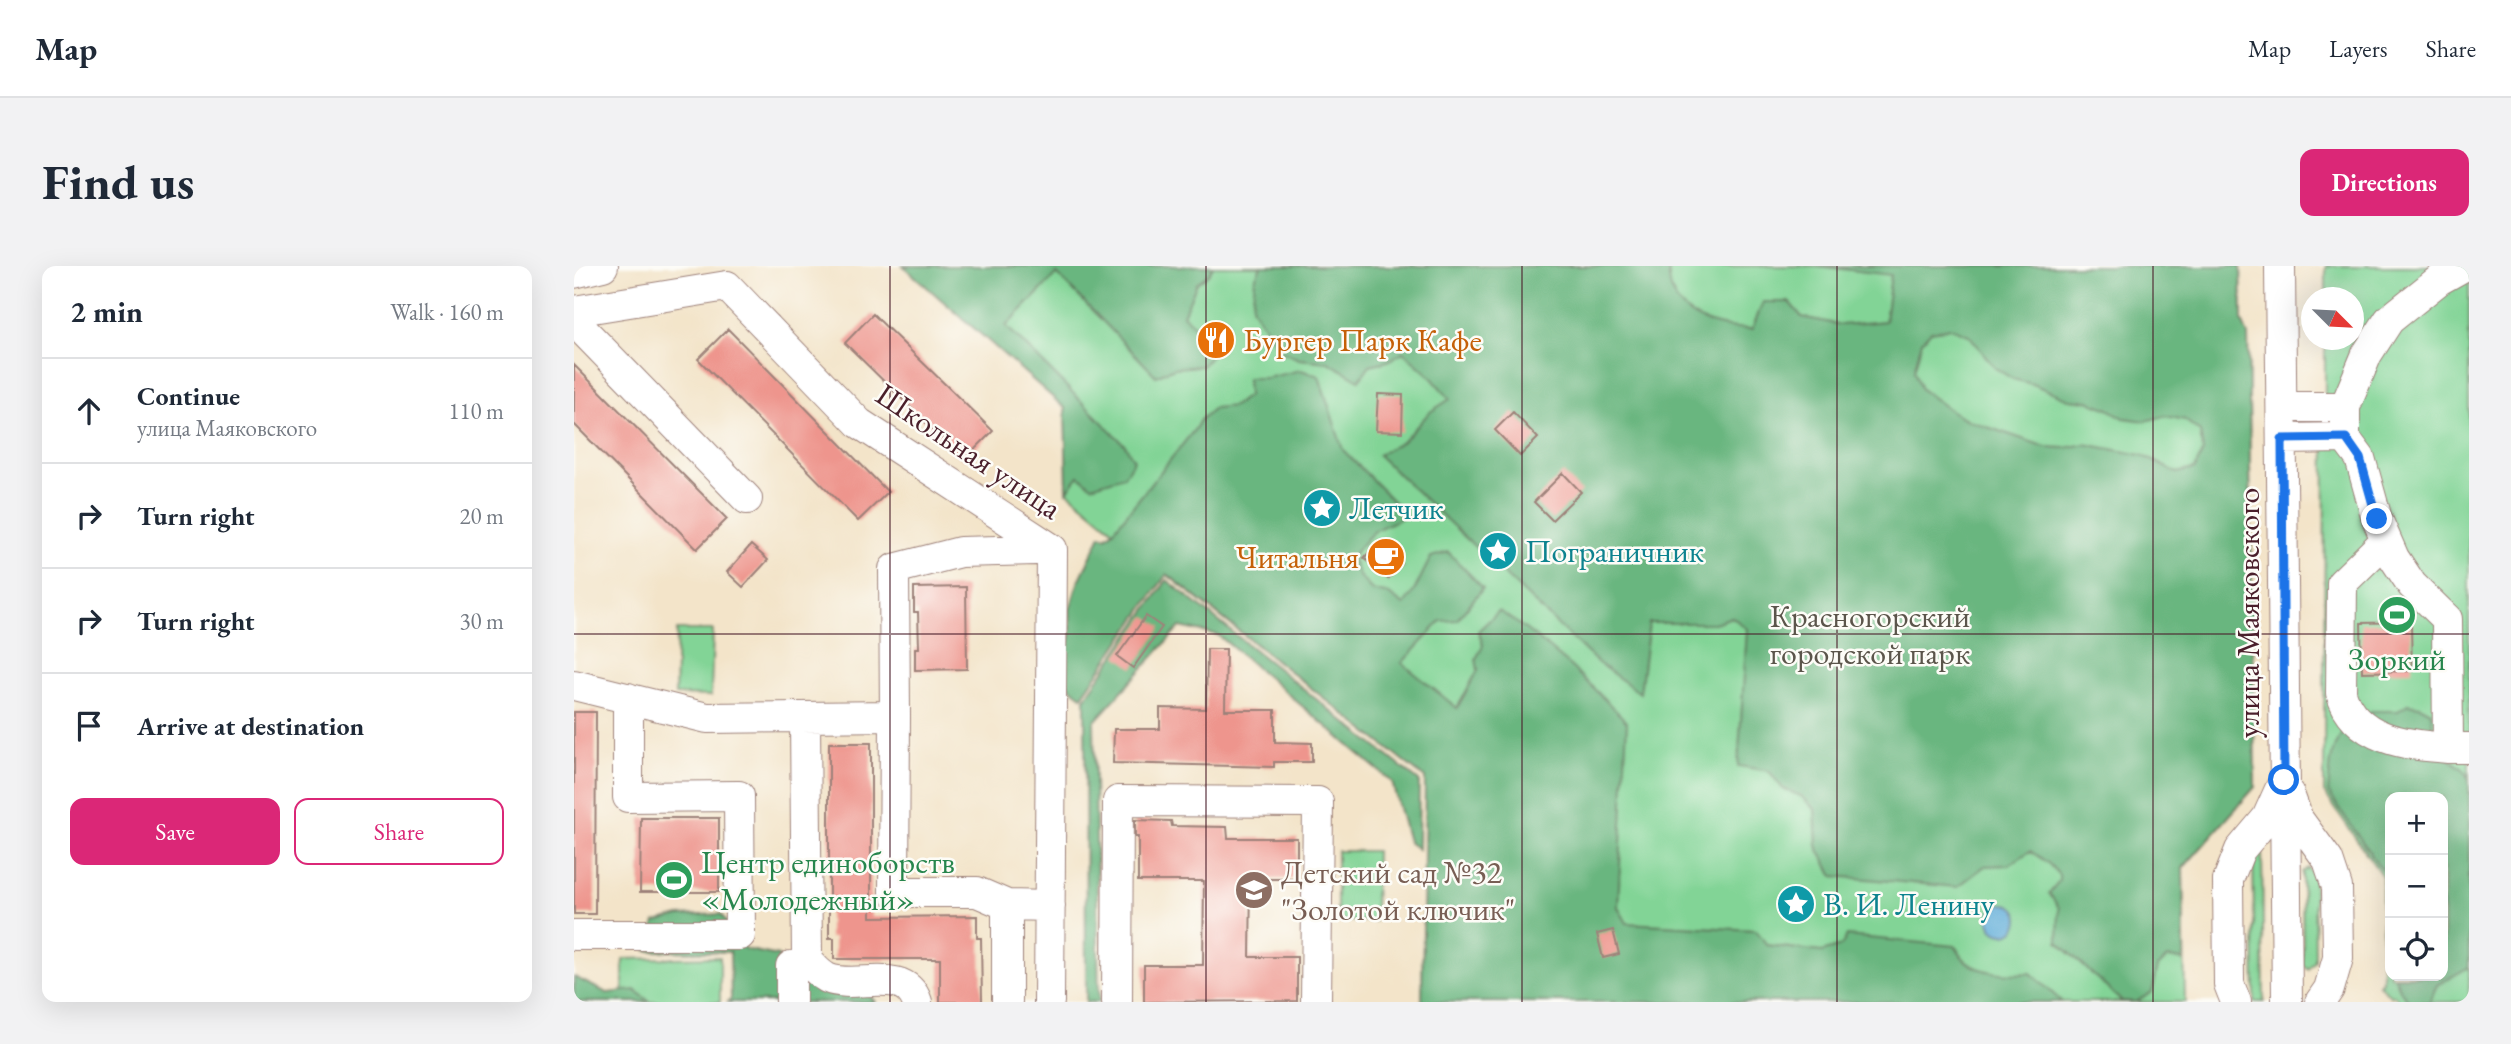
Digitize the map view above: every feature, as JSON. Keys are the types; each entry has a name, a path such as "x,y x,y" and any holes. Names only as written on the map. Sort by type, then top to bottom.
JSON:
{"street":[{"path":"574,273 603,266"},
{"name":"улица Маяковского","path":"2280,266 2287,1002"},
{"path":"2386,540 2342,583 2343,701 2356,720 2371,732 2389,740 2417,746 2459,748 2446,620 2412,584 2394,558 2377,519 2360,458 2346,438 2346,407 2367,354 2389,320 2438,280 2464,266"},
{"name":"Школьная улица","path":"574,311 727,286 859,423 1052,549 1049,1002"},
{"path":"574,321 747,499"},
{"path":"2282,407 2346,407"},
{"path":"2282,439 2346,438"},
{"path":"1045,545 1036,550 960,552 894,569 894,892 977,892 1007,905 1050,906"},
{"path":"574,685 707,718 895,716"},
{"path":"574,935 740,935 739,796 628,797 628,698"},
{"path":"805,719 807,959 815,970 835,981 895,982 906,985 917,1002"},
{"path":"2231,1000 2228,880 2240,850 2267,818 2284,780"},
{"path":"2284,780 2298,819 2328,860 2337,887 2338,958 2329,989 2320,1002"},
{"path":"1117,1002 1118,801 1318,802 1316,1002"},
{"path":"1007,905 1007,1002"},
{"path":"791,966 791,1002"}],"green space":[{"path":"903,266 1213,266 1209,274 1197,283 1183,315 1211,342 1211,356 1202,366 1174,368 1156,376 1057,274 1006,326 1125,445 1134,460 1124,476 1092,486 1079,476 1067,491 1065,408"},
{"name":"Красногорский городской парк","path":"904,266 2241,266 2242,321 2248,336 2255,787 2183,868 2185,1002 1422,1002 1426,778 1166,574 1068,492 1065,408"},
{"path":"1261,266 1669,266 1670,283 1683,308 1707,322 1752,329 1763,302 1789,302 1802,317 1841,325 1885,321 1891,275 1817,266 2241,266 2242,321 2248,336 2255,787 2183,868 2184,960 2167,958 2158,967 2152,992 2136,1002 2121,1001 2058,942 2059,908 2049,893 2059,881 2059,875 2048,863 2030,851 2009,865 1985,866 1957,887 1833,876 1817,846 1815,809 1801,796 1783,789 1769,771 1738,766 1747,629 1732,617 1715,623 1649,623 1640,693 1598,663 1378,455 1403,441 1430,412 1450,399 1430,376 1403,352 1388,361 1370,365 1359,380 1328,362 1299,359 1280,351 1252,307 1255,279","holes":["1951,328 1969,335 1995,368 2013,379 2069,399 2088,401 2124,418 2145,421 2165,416 2185,420 2200,432 2203,451 2195,469 2177,473 2142,455 2085,444 2065,448 2046,447 1970,421 1953,412 1921,389 1914,371 1922,341 1931,331"]},
{"name":"Зоркий","path":"2326,266 2469,266 2469,1002 2401,1002 2394,995 2391,997 2379,984 2382,981 2382,876 2324,792 2325,350 2364,350 2364,287 2326,287"},
{"path":"1301,370 1319,376 1343,450 1406,514 1375,531 1352,557 1359,576 1372,590 1389,594 1404,605 1431,557 1448,552 1483,588 1457,620 1441,621 1402,663 1457,708 1478,670 1476,659 1483,645 1478,631 1499,611 1550,649 1627,722 1618,907 1627,923 1756,930 1767,945 1822,952 1841,946 1847,936 1955,946 1971,965 1987,971 2031,973 2062,1002 1422,1002 1425,778 1167,574 1082,696 1058,673 1071,635 1070,609 1078,583 1101,535 1106,537 1113,531 1200,420 1214,408 1233,406 1248,396 1247,378 1266,378"},
{"path":"1167,580 1419,781 1418,849 1408,842 1392,782 1218,635 1180,627 1094,722 1099,1002 1086,1002 1085,698"},
{"path":"677,630 713,630 711,696 675,695"},
{"path":"2408,704 2431,712 2435,747 2464,770 2469,780 2469,967 2448,979 2448,792 2385,792 2385,872 2328,792 2331,759 2340,737 2363,722 2371,711 2398,711"},
{"path":"1337,851 1376,851 1375,921 1337,921"},
{"path":"2253,851 2262,851 2264,1002 2255,1002"},
{"path":"2308,868 2314,877 2315,961 2308,969 2303,965 2302,872"},
{"path":"721,914 745,949 778,956 800,979 820,987 868,993 875,1002 728,1002 731,998 730,952 647,951 655,922 680,916"},
{"path":"720,957 720,1002 623,1002 623,959"},
{"path":"574,977 607,993 635,990 650,1002 574,1002"},
{"path":"2396,981 2444,981 2437,985 2429,1002 2410,1002"}],"water":[{"path":"2004,904 2014,909 2019,919 2014,929 2004,934 1994,929 1989,919 1994,909"}],"building":[{"path":"873,314 993,431 964,460 845,343"},
{"path":"728,329 888,492 858,521 698,359"},
{"path":"574,365 727,519 697,549 574,424"},
{"path":"1378,394 1403,395 1402,432 1376,431"},
{"path":"1513,412 1538,438 1520,456 1495,430"},
{"path":"1563,473 1581,492 1552,520 1534,502"},
{"path":"1378,542 1402,564 1388,579 1364,558"},
{"path":"751,545 768,560 743,587 727,572"},
{"path":"966,587 967,669 915,670 915,648 919,648 914,588"},
{"path":"1146,616 1162,627 1133,668 1117,656"},
{"path":"2411,622 2412,671 2362,672 2361,623"},
{"path":"1207,649 1226,649 1225,710 1275,710 1275,742 1312,743 1312,762 1274,762 1274,767 1113,763 1114,729 1160,729 1160,708 1206,709"},
{"path":"574,712 596,712 595,914 574,914"},
{"path":"829,743 871,743 871,917 977,916 977,938 981,938 982,1002 940,1002 940,959 834,959 834,938 829,938"},
{"path":"641,818 719,818 719,892 640,892"},
{"path":"1135,820 1171,821 1172,826 1227,827 1228,838 1297,838 1297,879 1251,879 1250,957 1297,957 1297,1001 1144,1002 1144,965 1203,965 1204,881 1138,881 1138,837 1135,837"},
{"path":"1613,930 1619,954 1603,958 1597,934"}],"place":[{"name":"Бургер Парк Кафе","path":"1216,340"},
{"name":"Летчик","path":"1322,508"},
{"name":"Пограничник","path":"1498,551"},
{"name":"Читальня","path":"1386,557"},
{"name":"Зоркий","path":"2397,615"},
{"name":"Центр единоборств «Молодежный»","path":"674,880"},
{"name":"Детский сад №32 \"Золотой ключик\"","path":"1254,890"},
{"name":"В. И. Ленину","path":"1796,904"}],"route":[{"path":"2284,780 2282,439 2346,438 2360,458 2377,519"}]}
